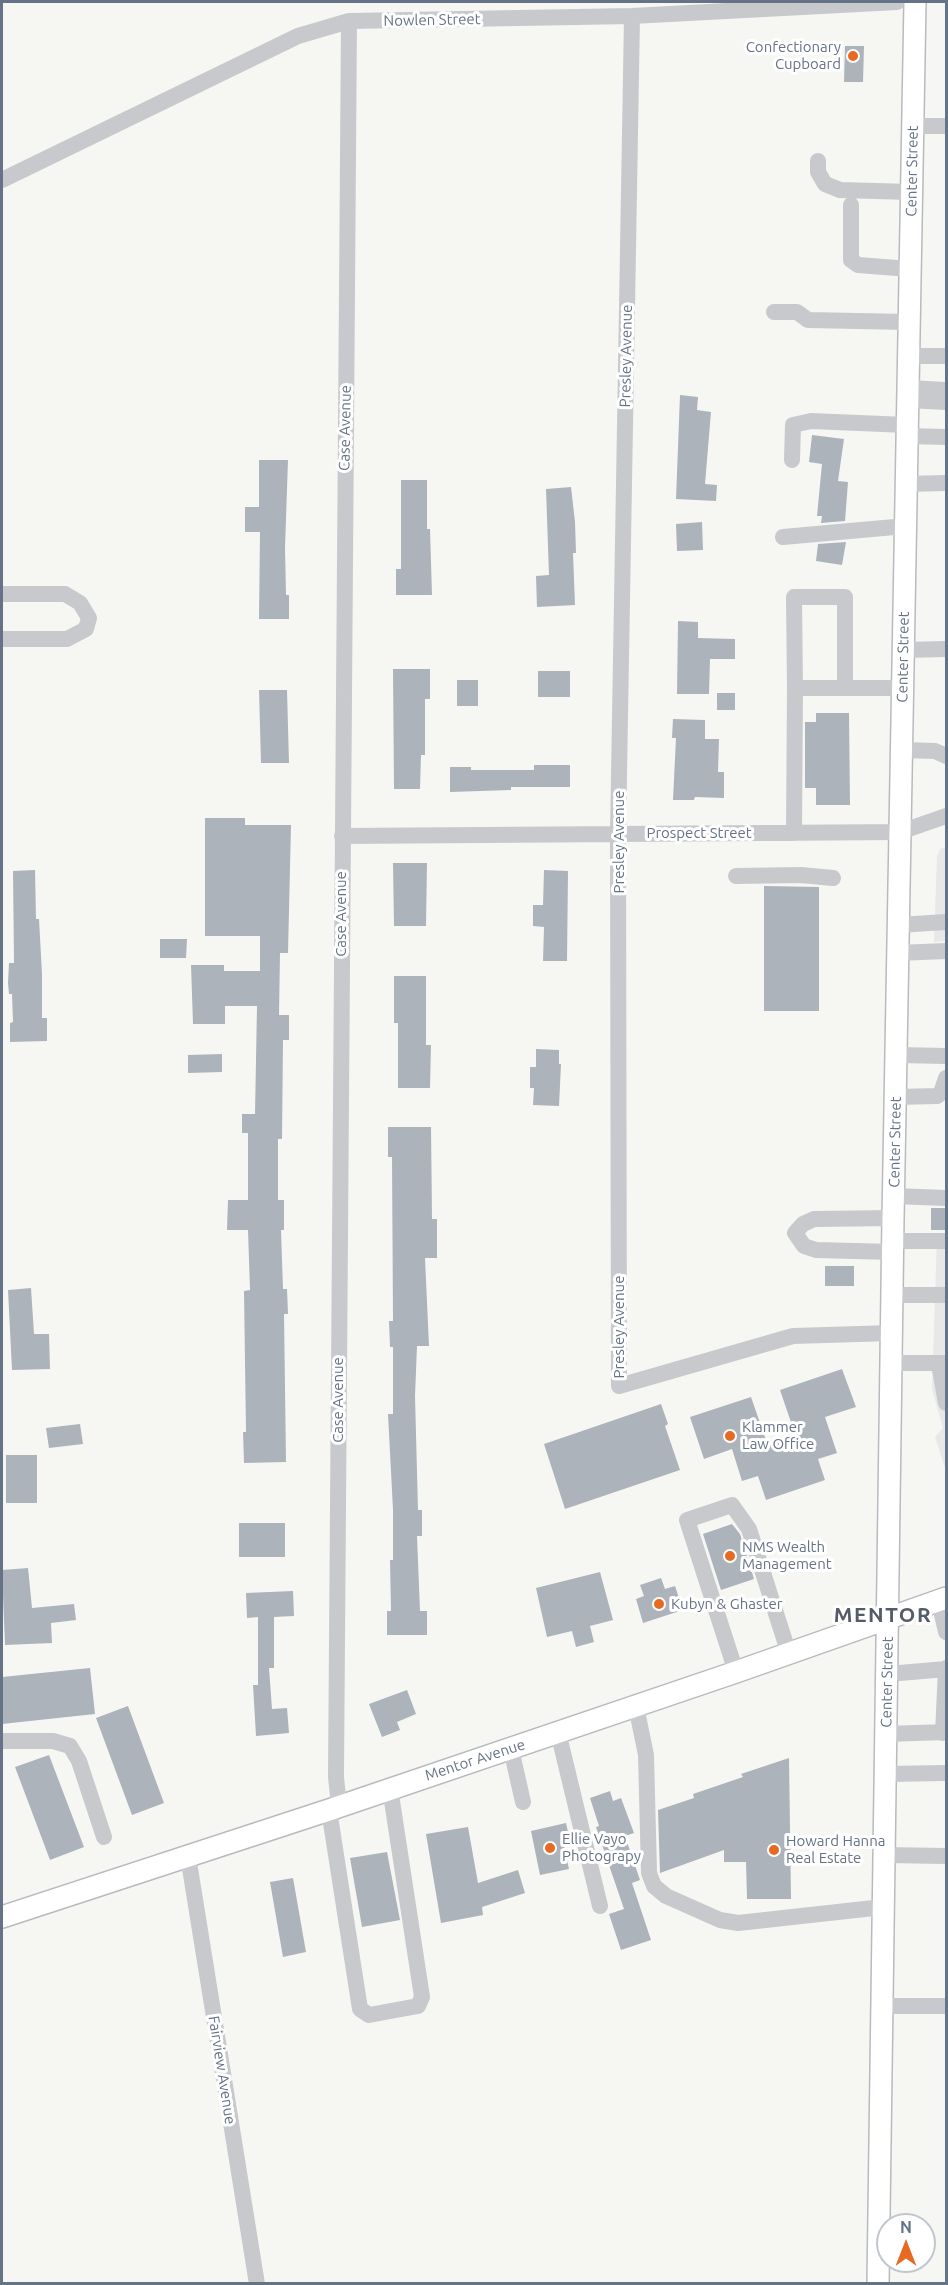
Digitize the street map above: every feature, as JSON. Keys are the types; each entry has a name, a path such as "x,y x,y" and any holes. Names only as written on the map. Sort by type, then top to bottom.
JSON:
{"main road":[{"name":"Center Street","path":"878,2283 880,2006 888,1674 893,1218 915,2"},
{"name":"Mentor Avenue","path":"2,1917 511,1749 943,1599"}],"street":[{"name":"Nowlen Street","path":"2,180 298,36 349,21 632,16 796,4 897,2"},
{"name":"Presley Avenue","path":"632,16 618,834 619,1386 793,1336 892,1333"},
{"name":"Case Avenue","path":"349,21 334,1808 360,2009 369,2015 418,2006 422,1997 390,1788"},
{"path":"912,126 946,126"},
{"path":"818,161 818,172 825,184 840,190 911,192"},
{"path":"851,205 851,260 858,265 910,269"},
{"path":"774,312 797,312 808,320 909,322"},
{"path":"909,356 946,356"},
{"path":"908,394 946,390"},
{"path":"908,394 946,402"},
{"path":"792,460 793,425 811,421 946,437"},
{"path":"906,484 946,483"},
{"path":"783,537 906,526"},
{"path":"2,594 65,594 81,603 89,618 86,629 67,639 2,639"},
{"path":"794,833 794,597 845,597 845,688"},
{"path":"903,650 946,649"},
{"path":"795,688 903,688"},
{"path":"902,750 935,751 946,756"},
{"name":"Prospect Street","path":"342,836 900,832 946,816"},
{"path":"736,876 801,875 833,878"},
{"path":"898,925 946,922"},
{"path":"898,953 946,951"},
{"path":"897,1055 946,1056"},
{"path":"896,1097 937,1096 941,1093 946,1078"},
{"path":"894,1196 946,1198"},
{"path":"893,1218 814,1219 803,1224 795,1233 804,1246 816,1250 946,1241"},
{"path":"893,1295 946,1295"},
{"path":"892,1363 943,1363 946,1403"},
{"path":"736,1672 687,1520 732,1505 749,1528 789,1654"},
{"path":"943,1599 946,1632"},
{"path":"886,1734 945,1732 946,1668 888,1674"},
{"path":"636,1706 646,1755 649,1873 654,1886 666,1896 720,1920 738,1923 883,1907"},
{"path":"558,1732 600,1906"},
{"path":"2,1741 53,1741 70,1746 80,1761 104,1837"},
{"path":"511,1749 523,1802"},
{"path":"886,1774 946,1773"},
{"path":"884,1855 946,1856"},
{"name":"Fairview Avenue","path":"188,1856 257,2283"},
{"path":"880,2006 946,2006"}],"shaded area":[{"path":"946,847 946,941 934,942 937,857 940,849"},
{"path":"937,1236 946,1236 946,1471 935,1437 943,1428 932,1389"}],"building":[{"path":"845,46 864,46 863,82 844,82"},
{"path":"680,395 698,397 697,410 711,412 705,484 717,485 716,501 676,499"},
{"path":"812,435 844,439 838,481 848,482 845,521 821,523 822,516 817,516 822,464 809,462"},
{"path":"259,460 288,460 285,548 289,619 259,619 260,532 245,532 245,507 259,507"},
{"path":"401,480 427,480 427,529 430,529 432,595 396,595 396,569 401,569"},
{"path":"571,487 575,522 576,553 573,553 575,605 537,607 536,576 549,575 546,489"},
{"path":"702,522 703,550 677,551 676,524"},
{"path":"846,542 842,565 816,561 818,544"},
{"path":"678,621 698,622 698,638 735,639 735,659 710,659 709,694 677,694"},
{"path":"393,669 430,669 430,699 425,699 425,755 421,755 420,789 394,789"},
{"path":"538,671 570,671 570,697 538,697"},
{"path":"457,680 478,680 478,706 457,706"},
{"path":"259,690 287,690 289,763 261,763"},
{"path":"717,693 735,693 735,710 717,710"},
{"path":"816,713 849,713 850,805 816,805 816,788 805,788 805,722 816,722"},
{"path":"673,719 705,720 705,739 719,739 718,772 724,772 724,798 695,797 694,800 673,800 676,738 672,738"},
{"path":"534,765 570,765 570,787 511,787 511,790 450,792 450,767 471,767 471,770 534,770"},
{"path":"205,818 245,818 245,825 291,825 288,953 280,953 279,1015 289,1015 289,1040 283,1040 282,1139 278,1139 278,1200 284,1200 284,1230 281,1230 283,1289 287,1289 288,1314 284,1314 286,1462 244,1463 243,1432 246,1432 244,1291 250,1290 248,1230 227,1230 228,1200 248,1200 248,1133 242,1133 242,1114 255,1114 257,1006 225,1006 225,1024 193,1024 191,965 224,965 224,971 260,971 260,936 205,936"},
{"path":"393,863 427,863 426,926 394,926"},
{"path":"35,870 36,919 39,919 42,974 42,1018 47,1018 47,1041 10,1042 10,1023 13,1022 12,994 9,994 8,983 9,963 14,963 13,871"},
{"path":"544,870 568,871 567,961 543,961 544,927 533,926 533,905 543,905"},
{"path":"764,886 819,887 819,1011 764,1011"},
{"path":"160,939 187,939 186,958 160,958"},
{"path":"394,976 426,976 426,1045 431,1045 430,1088 398,1088 398,1023 394,1023"},
{"path":"536,1049 559,1050 559,1064 561,1064 559,1106 533,1105 534,1088 530,1088 530,1067 536,1067"},
{"path":"222,1054 222,1072 188,1073 188,1055"},
{"path":"388,1127 431,1127 432,1219 437,1219 437,1258 425,1258 429,1346 417,1346 415,1396 418,1510 422,1510 422,1536 417,1536 420,1611 427,1611 427,1635 387,1635 387,1611 391,1611 390,1560 393,1560 388,1414 393,1414 393,1347 390,1347 389,1321 393,1321 392,1157 388,1157"},
{"path":"931,1208 946,1208 946,1230 931,1230"},
{"path":"825,1266 854,1266 854,1286 825,1286"},
{"path":"31,1288 34,1334 49,1334 50,1369 12,1370 8,1290"},
{"name":"Klammer Law Office","path":"842,1369 856,1407 825,1417 837,1453 818,1459 825,1480 766,1500 758,1476 742,1481 732,1449 704,1459 690,1417 751,1397 767,1443 795,1434 780,1390"},
{"path":"661,1404 668,1424 665,1426 680,1470 565,1509 544,1444"},
{"path":"80,1424 83,1444 49,1448 46,1428"},
{"path":"6,1455 37,1455 37,1503 6,1503"},
{"path":"239,1523 285,1523 285,1557 239,1557"},
{"name":"NMS Wealth Management","path":"732,1524 740,1534 754,1579 721,1590 703,1534"},
{"path":"28,1568 32,1608 74,1604 76,1620 51,1623 52,1643 5,1645 2,1570"},
{"path":"600,1572 613,1620 590,1626 594,1642 576,1647 572,1631 547,1637 536,1588"},
{"name":"Kubyn & Ghaster","path":"661,1578 665,1589 675,1586 683,1610 643,1623 636,1599 644,1596 640,1585"},
{"path":"293,1591 294,1616 274,1617 274,1668 269,1668 272,1709 287,1708 289,1733 256,1736 253,1685 258,1685 258,1617 247,1618 246,1593"},
{"path":"90,1668 95,1714 2,1724 2,1677"},
{"path":"407,1690 416,1714 397,1722 400,1730 382,1737 369,1704"},
{"path":"128,1706 164,1803 132,1815 96,1718"},
{"path":"49,1755 84,1847 50,1860 15,1767"},
{"path":"789,1758 791,1899 747,1899 746,1862 724,1862 724,1850 660,1873 658,1810 694,1798 693,1794 743,1777 741,1774"},
{"path":"610,1791 613,1801 621,1798 634,1833 625,1836 640,1880 632,1883 651,1940 621,1950 609,1914 624,1909 596,1827 599,1826 590,1798"},
{"name":"Ellie Vayo Photograpy","path":"566,1823 571,1845 564,1846 569,1869 540,1875 531,1831"},
{"path":"468,1827 478,1883 518,1870 525,1893 482,1907 483,1915 441,1923 426,1834"},
{"path":"387,1852 400,1920 362,1927 350,1858"},
{"path":"293,1878 306,1952 283,1957 270,1882"}],"place":[{"name":"Confectionary Cupboard","path":"853,56"},
{"name":"Klammer Law Office","path":"730,1436"},
{"name":"NMS Wealth Management","path":"730,1556"},
{"name":"Kubyn & Ghaster","path":"659,1604"},
{"name":"Ellie Vayo Photograpy","path":"550,1848"},
{"name":"Howard Hanna Real Estate","path":"774,1850"}],"district":[{"name":"MENTOR","path":"883,1615"}]}
